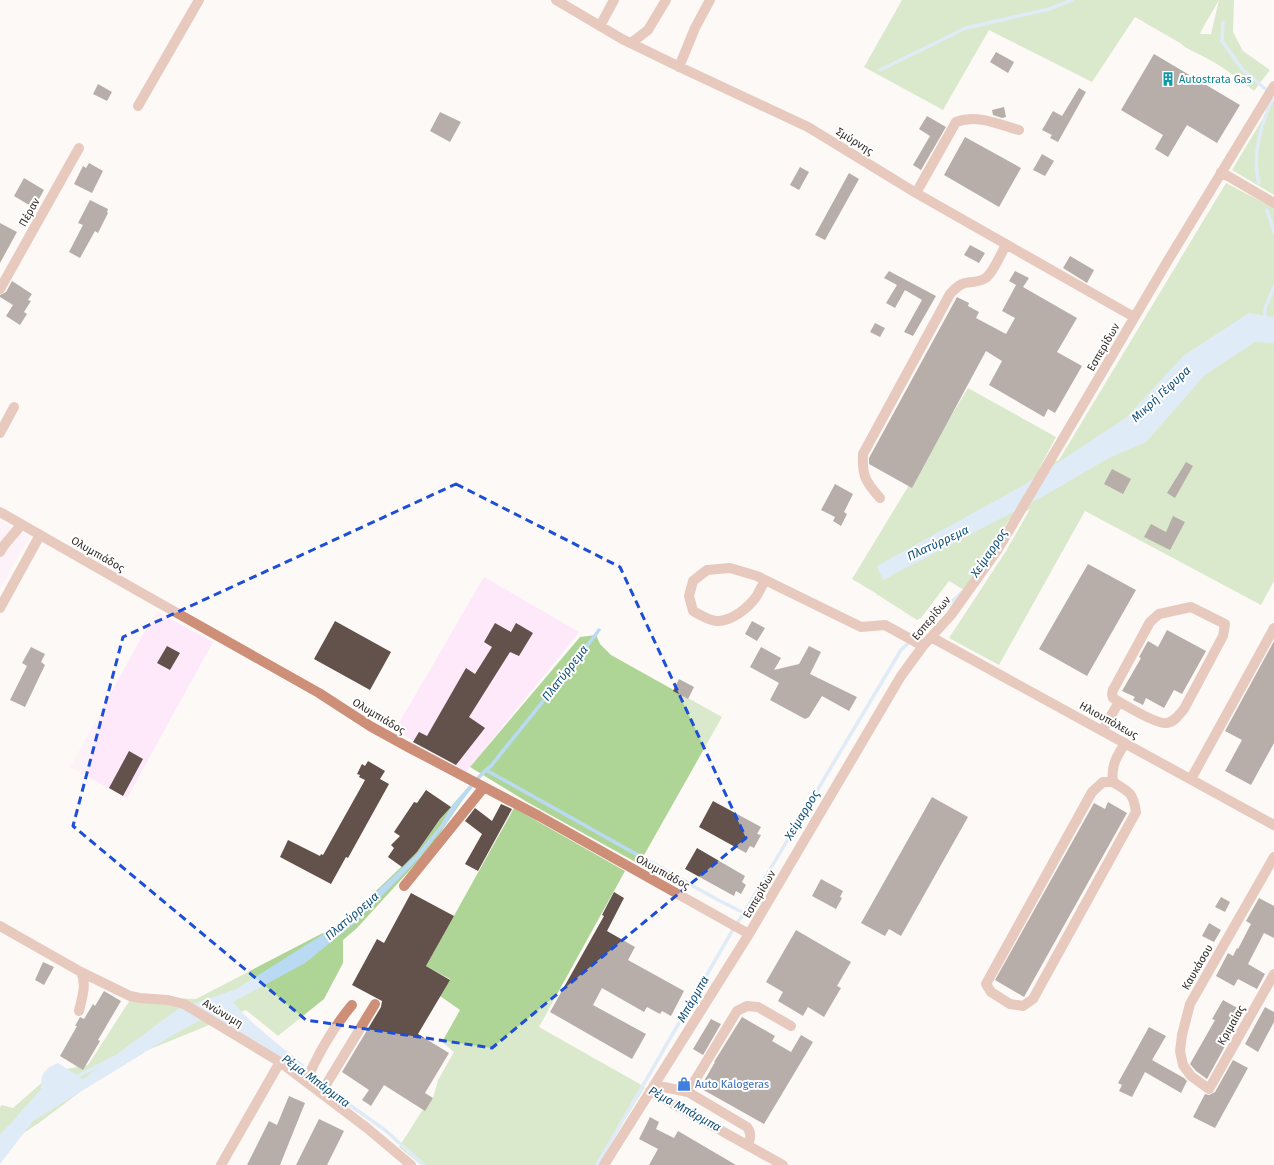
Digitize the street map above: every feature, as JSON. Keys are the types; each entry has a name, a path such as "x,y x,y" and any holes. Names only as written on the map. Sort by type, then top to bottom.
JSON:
{"street":[{"path":"138,106 199,0"},
{"name":"Σμύρνης","path":"556,0 630,43 808,127 916,193 1134,317"},
{"path":"600,26 614,0"},
{"path":"630,43 648,30 666,0"},
{"path":"679,67 695,28 710,0"},
{"name":"Εσπερίδων","path":"604,1165 715,990 909,664 951,615 998,549 1134,317 1274,86"},
{"path":"916,193 956,122 964,119 979,118 1019,130"},
{"name":"Πέραν","path":"0,289 79,148"},
{"path":"1221,172 1274,203"},
{"path":"880,498 868,484 863,469 863,454 950,294 958,286 966,282 977,282 986,278 992,271 1006,244"},
{"path":"0,433 14,407"},
{"name":"Ολυμπιάδος","path":"0,512 319,693 408,747 539,816 749,934"},
{"path":"0,552 21,524"},
{"path":"0,608 40,535"},
{"path":"765,580 755,598 742,611 728,619 717,621 693,611 689,596 693,581 707,570 730,568 757,576 861,627 885,625 923,646"},
{"path":"1191,607 1225,624 1223,636 1184,709 1176,719 1167,723 1157,722 1118,702 1113,698 1113,690 1150,622 1159,614 1191,607"},
{"path":"1191,779 1274,628"},
{"name":"Ηλιουπόλεως","path":"931,637 1274,825"},
{"path":"1102,731 1118,702"},
{"path":"1113,782 1112,771 1114,761 1125,743"},
{"path":"1103,782 1113,782 1130,793 1135,802 1136,812 1033,1000 1023,1006 1010,1004 991,992 986,984 1092,792 1103,782"},
{"path":"404,886 484,787"},
{"name":"Καυκάσου","path":"1209,1089 1191,1076 1183,1065 1180,1051 1182,1035 1190,1004 1274,857"},
{"name":"Ανώνυμη","path":"0,926 81,972 135,998 168,1000 184,1004 280,1062 367,1128 411,1165"},
{"path":"79,1011 84,988 84,980 81,972"},
{"name":"Κριμαίας","path":"1209,1089 1274,974"},
{"path":"321,1093 375,1004"},
{"path":"306,1082 327,1038 352,1005"},
{"path":"688,1092 737,1011 747,1006 758,1007 791,1026"},
{"path":"221,1165 280,1062"},
{"path":"652,1088 688,1092 747,1128 750,1135 747,1145"},
{"path":"652,1088 783,1165"}],"highlighted area":[{"path":"456,484 620,567 746,838 492,1048 306,1020 73,826 123,637"}],"shaded area":[{"path":"0,521 29,537 0,589"},
{"path":"484,577 579,632 466,772 395,730"},
{"path":"156,611 213,642 127,798 70,767"}],"green space":[{"path":"902,0 1219,0 1234,0 1233,32 1243,51 1270,70 1254,91 1216,63 1187,48 1135,17 1092,82 989,30 943,110 864,67","holes":["1219,0 1211,34 1200,33"]},
{"path":"1274,100 1274,195 1232,170"},
{"path":"1226,183 1274,208 1274,581 1261,605 1085,511 999,665 949,638 1006,551 1030,509 1008,521 964,590 949,581 921,618 917,620 852,579 968,388 1056,437 1039,469 1059,460"},
{"path":"596,635 600,644 611,655 722,717 639,864 527,802 470,767 580,637"},
{"path":"470,785 472,786 430,848 357,928 343,940 343,963 324,999 278,1036 246,1010 121,1061 39,1123 7,1144 0,1158 0,1107 2,1105 13,1108 55,1071 88,1065 132,997 196,999 342,923 417,852 440,819"},
{"path":"514,808 625,871 539,1027 645,1087 597,1165 421,1165 399,1147 423,1109 433,1098 438,1080 454,1052 442,1042 460,1010 440,996 450,979 426,966"}],"water":[{"name":"Μικρή Γέφυρα","path":"1249,313 1274,317 1274,343 1255,342 1205,375 1146,442 1107,459 1044,496 883,580 877,566 1022,486 1127,417 1183,356"},
{"path":"470,785 449,820 419,858 356,922 305,963 233,1002 258,1027 303,1064 305,1073 265,1045 210,1015 173,1035 33,1121 0,1164 0,1134 41,1089 44,1072 49,1067 58,1063 83,1079 178,1009 236,989 346,920 415,856 440,826 451,807"}],"building":[{"path":"996,52 1014,62 1008,73 990,62"},
{"name":"Autostrata Gas","path":"1154,54 1240,105 1217,143 1187,125 1168,157 1155,149 1163,135 1121,110"},
{"path":"98,84 112,92 107,101 93,94"},
{"path":"1079,88 1086,92 1058,142 1050,138 1052,135 1042,130 1053,111 1062,116"},
{"path":"1004,107 1006,117 1002,118 993,115 992,110"},
{"path":"440,112 461,122 450,142 430,131"},
{"path":"927,116 946,127 921,170 913,165 930,136 919,129"},
{"path":"965,137 1021,168 999,207 944,175"},
{"path":"1042,154 1054,161 1045,176 1033,170"},
{"path":"89,163 103,171 92,193 74,184 83,166 86,168"},
{"path":"800,167 809,172 799,190 790,185"},
{"path":"849,173 859,179 825,240 815,235"},
{"path":"24,178 44,190 34,208 14,196"},
{"path":"90,200 108,209 108,213 98,233 95,231 80,258 69,252 83,225 78,223"},
{"path":"0,223 17,232 0,263"},
{"path":"970,245 985,253 979,263 964,255"},
{"path":"1070,256 1094,270 1087,283 1063,268"},
{"path":"889,271 936,296 913,336 904,332 922,300 905,290 895,308 886,303 897,285 884,278"},
{"path":"1015,271 1029,278 1023,287 1077,318 1057,352 1082,366 1055,413 1048,409 1044,417 989,385 1002,361 986,351 912,488 869,464 869,458 957,297 969,303 968,306 979,312 976,318 1006,334 1015,318 1002,311 1016,285 1009,281"},
{"path":"12,281 32,294 28,300 31,301 24,312 27,314 20,325 6,316 13,305 0,297 0,295 6,292"},
{"path":"875,323 885,328 880,337 870,332"},
{"path":"1186,462 1193,466 1175,498 1167,493"},
{"path":"1112,469 1131,479 1123,494 1104,484"},
{"path":"835,484 853,494 844,512 847,514 841,526 833,521 835,517 821,510"},
{"path":"1173,516 1185,522 1170,550 1144,537 1151,524 1166,532"},
{"path":"1088,564 1136,590 1087,676 1039,649"},
{"path":"335,621 391,652 370,690 314,659"},
{"path":"752,621 765,628 757,641 745,634"},
{"path":"495,623 511,632 516,623 533,633 519,656 510,652 469,717 485,728 456,765 413,742 419,732 427,736 466,668 475,674 492,647 484,642"},
{"path":"1167,630 1206,651 1182,694 1174,690 1164,708 1146,698 1143,705 1133,700 1135,697 1122,691 1141,658 1139,657 1148,641 1158,647"},
{"path":"1274,641 1274,743 1251,785 1225,771 1242,740 1225,731"},
{"path":"167,646 180,653 170,670 157,663"},
{"path":"809,646 821,652 810,674 857,697 849,711 822,696 809,717 805,719 770,700 779,683 750,667 761,647 781,658 774,670 799,664"},
{"path":"31,647 45,654 41,662 45,665 25,707 10,700 27,666 22,663"},
{"path":"679,679 694,687 688,699 673,691"},
{"path":"129,751 143,759 123,796 109,788"},
{"path":"368,761 385,771 380,779 389,784 348,858 346,857 331,884 280,857 288,840 320,856 321,854 323,855 365,780 357,774 362,764 365,766"},
{"path":"426,790 451,807 440,819 417,852 402,867 388,857 394,848 391,845 400,836 394,832 414,802 417,803"},
{"path":"932,797 968,817 901,936 889,929 885,936 861,923"},
{"path":"713,801 761,827 757,834 761,835 754,848 750,846 746,853 699,827"},
{"path":"1108,802 1127,813 1024,997 995,980 1094,803 1105,809"},
{"path":"501,804 512,809 478,871 465,864 482,834 465,821 475,808 492,821"},
{"path":"697,848 745,876 742,882 746,885 741,894 736,891 734,896 685,869"},
{"path":"821,879 843,891 840,897 842,898 836,909 812,896"},
{"path":"614,892 624,898 607,931 635,947 628,960 684,991 671,1016 662,1011 660,1014 647,1007 644,1012 602,988 593,1005 646,1034 632,1059 550,1012 604,916 602,915"},
{"path":"411,893 454,916 426,966 450,980 418,1034 449,1053 425,1093 433,1098 425,1111 384,1085 371,1106 362,1100 369,1090 342,1072 381,1007 382,1001 352,985 377,939 384,943"},
{"path":"1221,897 1230,902 1225,912 1215,907"},
{"path":"1259,898 1274,906 1274,938 1264,933 1248,964 1265,974 1257,989 1238,979 1234,986 1216,976 1228,953 1233,956 1237,948 1238,949 1251,924 1246,921"},
{"path":"1209,923 1221,930 1214,942 1202,936"},
{"path":"796,930 851,962 837,986 841,988 824,1017 808,1007 803,1016 778,1001 783,992 766,982"},
{"path":"43,962 54,967 44,985 35,980"},
{"path":"104,991 121,1001 98,1040 100,1041 83,1070 60,1056 77,1026 75,1026 80,1017 84,1019 93,1004 95,1006"},
{"path":"1223,1000 1241,1010 1228,1033 1231,1035 1207,1079 1196,1071 1190,1064 1215,1020 1212,1019"},
{"path":"1265,1007 1274,1012 1274,1022 1258,1052 1245,1044"},
{"path":"742,1017 775,1036 772,1041 791,1052 801,1035 813,1042 764,1124 700,1088"},
{"path":"711,1019 721,1024 703,1055 693,1049"},
{"path":"1149,1027 1166,1036 1152,1060 1187,1081 1181,1093 1145,1072 1132,1097 1119,1091 1122,1085 1118,1083"},
{"path":"1233,1060 1248,1068 1215,1128 1193,1117 1205,1094 1209,1095 1215,1092"},
{"path":"289,1096 305,1103 280,1165 247,1165 269,1121 277,1125"},
{"path":"650,1117 659,1122 656,1129 674,1138 678,1131 736,1165 649,1165 658,1149 639,1139"},
{"path":"319,1119 344,1131 327,1165 296,1165"}],"waterway":[{"path":"880,70 966,28 1049,9 1072,0"},
{"path":"1223,22 1222,41 1242,69 1269,92 1268,93"},
{"path":"1259,183 1256,162 1257,151 1261,129 1272,99"},
{"path":"1267,210 1274,232"},
{"path":"1265,318 1265,308 1274,287"},
{"name":"Χείμαρρος","path":"486,770 718,900 744,913 901,650 962,592"},
{"name":"Πλατύρρεμα","path":"459,802 478,778 491,766 599,630"},
{"name":"Μπάρμπα","path":"597,1165 735,926 744,913"},
{"name":"Ρέμα Μπάρμπα","path":"238,1030 265,1045 385,1130 424,1165"},
{"name":"Πλατύρρεμα","path":"74,1078 113,1058"}],"place":[{"name":"Autostrata Gas","path":"1168,79"},
{"name":"Auto Kalogeras","path":"684,1084"}]}
